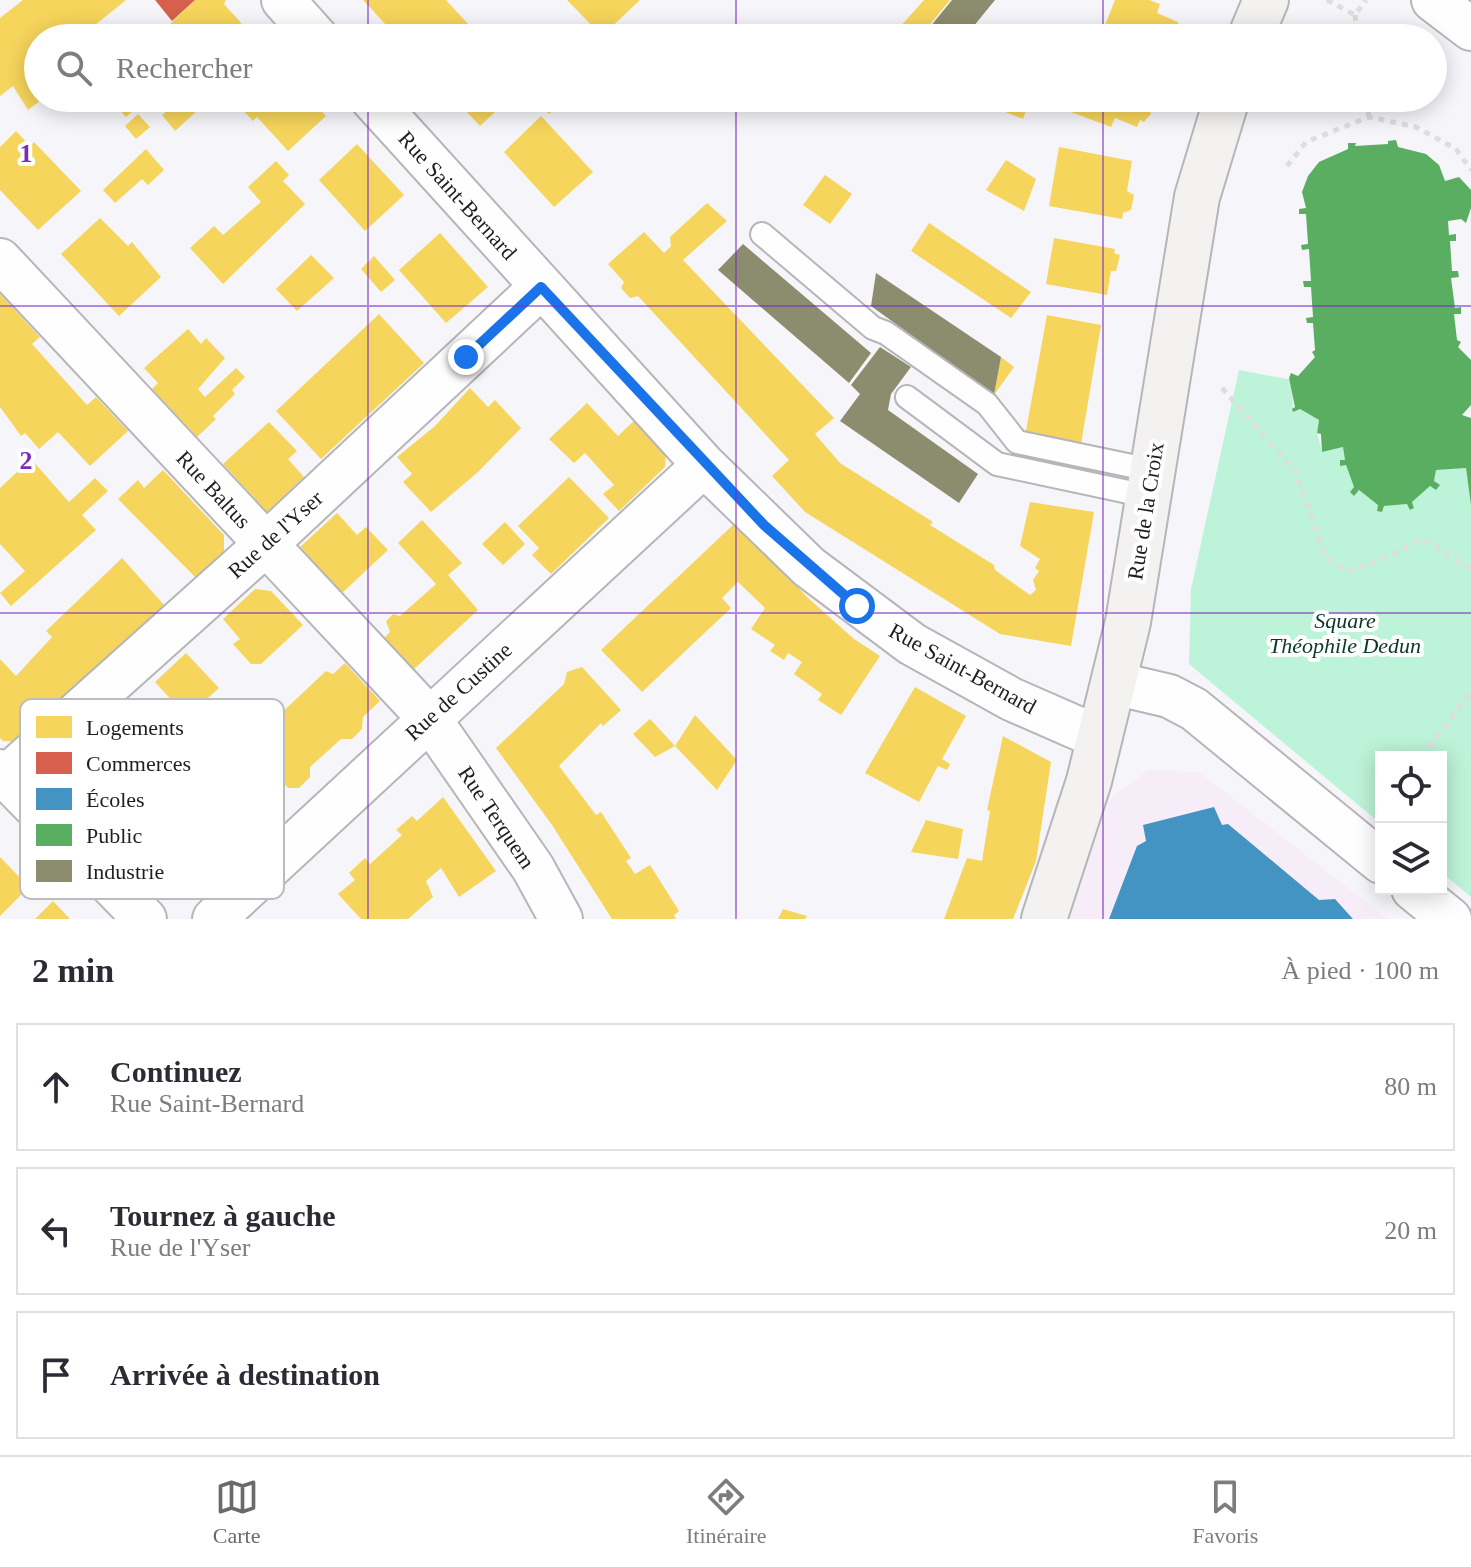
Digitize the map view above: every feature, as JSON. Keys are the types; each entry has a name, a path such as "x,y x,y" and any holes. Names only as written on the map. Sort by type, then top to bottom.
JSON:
{"street":[{"path":"283,0 304,24"},
{"path":"1256,24 1266,0"},
{"path":"1433,0 1471,29"},
{"name":"Rue Saint-Bernard","path":"384,112 704,465 809,567 912,644 1011,699 1100,738"},
{"name":"Rue de la Croix","path":"1044,919 1100,738 1128,622 1197,197 1223,112"},
{"name":"Rue Baltus","path":"0,260 429,718"},
{"name":"Rue de l'Yser","path":"89,699 265,545 541,287"},
{"name":"Rue de Custine","path":"284,854 704,465"},
{"path":"1114,683 1169,696 1194,709 1375,857"},
{"name":"Rue Terquem","path":"429,718 533,868 561,919"},
{"name":"Rue de l'Yser","path":"3,774 20,759"},
{"path":"3,774 20,791"},
{"path":"1420,895 1450,919"},
{"path":"125,899 145,919"},
{"name":"Rue de Custine","path":"214,919 235,899"}],"lane":[{"path":"762,234 873,328 886,333 987,404 1017,442 1149,483"},
{"path":"907,397 997,464 1149,483"}],"path":[{"path":"1327,0 1355,15"},
{"path":"1356,24 1355,15 1366,0"},
{"path":"1368,112 1369,117"},
{"path":"1287,166 1306,142 1369,117 1416,127 1456,149 1471,170"},
{"path":"1222,388 1295,471 1325,556 1345,571 1379,561 1423,539 1471,569"},
{"path":"1426,751 1471,691"}],"shaded area":[{"path":"1148,770 1199,772 1388,919 1064,919 1111,798"}],"green space":[{"name":"Square Théophile Dedun","path":"1239,370 1292,380 1293,412 1300,409 1319,420 1317,433 1322,452 1343,447 1345,460 1340,461 1340,465 1346,465 1354,487 1350,492 1354,496 1359,490 1378,505 1377,511 1382,512 1384,506 1407,504 1410,510 1414,508 1412,502 1430,486 1436,490 1439,485 1434,481 1436,470 1466,468 1471,502 1471,897 1447,877 1447,751 1375,751 1375,819 1189,664 1191,589"}],"building: Logements":[{"path":"23,0 126,0 96,24 24,24 24,104 13,86 0,96 0,18"},
{"path":"195,0 226,0 224,4 242,24 170,24"},
{"path":"363,0 446,0 468,24 385,24"},
{"path":"567,0 640,0 615,24 590,24"},
{"path":"924,0 950,0 930,24 903,24"},
{"path":"1115,0 1149,0 1160,4 1157,13 1178,24 1106,24"},
{"path":"166,112 196,112 175,131 162,115"},
{"path":"244,112 322,112 326,116 288,151 257,117 253,121"},
{"path":"467,112 495,112 480,126"},
{"path":"1005,112 1025,112 1023,119"},
{"path":"1071,112 1151,112 1144,122 1140,120 1137,127 1115,118 1111,127"},
{"path":"138,114 150,127 136,139 125,126"},
{"path":"541,116 593,172 554,207 504,152"},
{"path":"16,131 30,146 34,142 81,191 38,230 0,190 0,147"},
{"path":"357,144 404,195 365,231 319,180"},
{"path":"1059,147 1132,161 1127,191 1134,195 1131,210 1123,213 1122,219 1049,206"},
{"path":"146,149 164,170 148,185 142,179 115,203 103,190"},
{"path":"1006,160 1036,179 1024,211 986,190"},
{"path":"276,161 289,175 283,181 305,204 223,284 190,248 214,226 223,235 261,202 248,187"},
{"path":"825,175 852,194 830,224 803,205"},
{"path":"707,203 727,221 683,260 834,418 815,434 840,463 933,522 930,525 994,565 995,570 1030,595 1036,590 1033,580 1039,571 1035,568 1040,559 1020,546 1030,502 1094,512 1071,646 1000,634 805,512 772,476 789,460 638,296 630,298 621,288 624,282 608,264 644,232 664,253 671,246 670,237"},
{"path":"100,218 128,246 132,242 161,277 119,316 61,254"},
{"path":"929,223 1031,292 1011,318 911,251"},
{"path":"440,233 488,287 446,323 399,270"},
{"path":"1054,238 1115,249 1114,253 1120,255 1116,271 1111,271 1107,295 1046,284"},
{"path":"311,255 334,278 297,311 276,289"},
{"path":"374,256 395,280 381,292 361,269"},
{"path":"0,294 40,337 32,344 87,405 96,397 128,431 90,466 58,432 39,449 25,433 21,436 0,407"},
{"path":"379,314 424,363 321,459 276,411"},
{"path":"1047,315 1101,325 1081,444 1025,436"},
{"path":"188,329 201,344 206,338 225,358 198,389 205,397 236,368 245,377 232,390 235,394 213,416 216,419 197,437 152,389 158,383 144,368"},
{"path":"1001,357 1014,367 994,395"},
{"path":"470,388 488,407 495,400 521,428 478,472 431,512 403,482 412,474 397,457 435,426"},
{"path":"587,403 618,436 637,418 666,449 665,467 619,511 603,494 614,485 585,453 574,463 549,439"},
{"path":"269,422 297,451 288,459 304,477 267,512 223,464"},
{"path":"31,459 69,502 95,478 108,491 82,515 96,530 11,606 0,593 25,571 0,544 0,488"},
{"path":"163,470 224,535 224,552 196,578 118,499 138,480 144,488"},
{"path":"569,477 609,518 551,574 532,555 539,548 518,526"},
{"path":"337,513 357,535 366,527 388,550 342,593 300,547"},
{"path":"422,520 462,563 448,575 478,610 413,670 384,638 390,632 386,621 393,614 400,616 436,584 398,543"},
{"path":"505,522 525,544 503,565 482,544"},
{"path":"736,522 807,597 854,639 880,656 841,715 818,700 822,694 794,674 802,662 788,653 784,660 770,651 775,645 751,629 765,608 738,582 722,598 731,608 642,692 601,650"},
{"path":"122,558 166,607 67,699 20,699 20,742 3,741 0,738 0,659 16,676 52,637 46,631"},
{"path":"255,589 271,591 303,625 261,664 251,664 233,644 240,639 223,619"},
{"path":"186,653 219,688 207,699 171,699 155,682"},
{"path":"345,663 380,701 363,717 362,729 352,739 341,739 310,767 310,777 299,788 288,788 284,783 284,710 326,671 333,674"},
{"path":"582,667 621,710 603,726 601,723 559,766 596,815 601,812 631,858 626,861 635,874 650,865 679,911 674,915 676,919 612,919 552,825 496,748 564,684 567,672"},
{"path":"915,687 966,716 942,759 950,764 947,770 938,766 919,802 865,773"},
{"path":"695,715 737,760 717,790 675,746"},
{"path":"650,719 675,746 655,757 633,734"},
{"path":"1003,736 1051,762 1036,861 1013,919 944,919 967,858 982,861 990,811 987,810"},
{"path":"443,797 496,871 459,897 441,868 426,881 433,897 408,919 361,919 338,894 355,880 349,873 365,858 370,864 402,835 396,830 412,816 417,821"},
{"path":"926,820 963,829 958,859 911,852"},
{"path":"0,857 20,878 20,896 0,916"},
{"path":"53,901 70,919 35,919"},
{"path":"783,909 807,916 805,919 778,919"}],"building: Commerces":[{"path":"155,0 195,0 172,21"}],"building: Écoles":[{"path":"1214,807 1222,825 1228,824 1319,900 1335,899 1353,919 1109,919 1137,846 1146,841 1143,825"}],"building: Public":[{"path":"1396,140 1398,147 1426,154 1439,165 1445,181 1459,177 1471,190 1471,208 1466,223 1461,219 1448,221 1449,235 1456,234 1456,241 1450,241 1452,271 1458,271 1459,277 1451,278 1455,308 1461,307 1461,314 1454,314 1457,340 1461,342 1458,347 1471,360 1471,405 1462,415 1471,418 1471,505 1466,468 1436,470 1434,481 1440,485 1436,490 1430,486 1412,502 1414,508 1410,510 1407,504 1384,506 1382,512 1377,511 1378,505 1359,490 1354,496 1350,492 1354,487 1346,465 1340,466 1340,460 1345,460 1343,447 1322,452 1321,434 1317,433 1319,420 1300,409 1293,412 1292,409 1295,407 1289,378 1291,373 1298,376 1315,357 1312,352 1315,350 1313,323 1307,323 1306,318 1313,317 1311,287 1304,287 1303,281 1311,281 1309,249 1302,250 1301,245 1308,244 1306,214 1299,214 1299,209 1306,208 1302,192 1308,176 1319,162 1348,149 1348,143 1356,143 1355,146 1388,144 1388,141"}],"building: Industrie":[{"path":"952,0 995,0 975,24 932,24"},
{"path":"743,244 871,353 849,383 718,270"},
{"path":"876,273 1001,357 994,395 871,306"},
{"path":"880,347 911,367 891,394 888,410 978,474 959,503 840,421 860,394 851,385"}],"route":[{"path":"466,357 541,287 704,465 809,567 857,606"}]}
